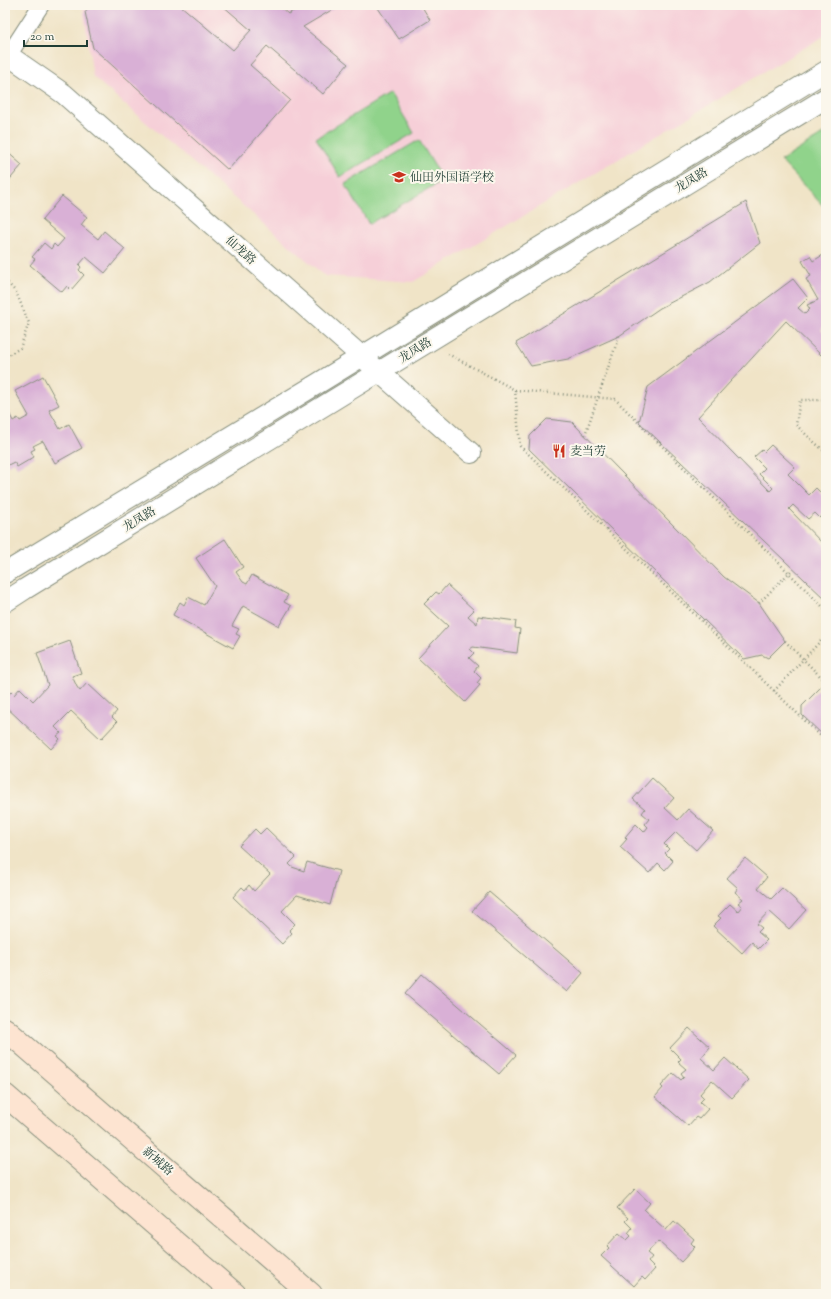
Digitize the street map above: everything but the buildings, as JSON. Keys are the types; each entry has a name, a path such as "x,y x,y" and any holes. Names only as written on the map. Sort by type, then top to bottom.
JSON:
{"main road":[{"name":"新城路","path":"5,1029 311,1294"},
{"path":"5,1095 235,1294"}],"street":[{"path":"7,54 41,5"},
{"name":"仙龙路","path":"7,54 64,94 471,453"},
{"name":"龙凤路","path":"5,573 362,357 826,71"},
{"name":"龙凤路","path":"5,602 25,588 826,98"}],"path":[{"path":"5,280 16,292 29,323 20,348 5,357"},
{"path":"585,435 620,336"},
{"path":"426,343 516,390 615,399 826,610"},
{"path":"516,390 520,446 826,741"},
{"path":"826,399 800,400 796,425 826,453"},
{"path":"759,603 793,569"},
{"path":"774,690 826,635"},
{"path":"785,641 826,682"}],"shaded area":[{"name":"仙田外国语学校","path":"84,5 826,5 826,35 413,282 325,276 93,77 83,7"}],"green space":[{"path":"390,93 414,133 340,177 316,138"},
{"path":"826,132 826,209 781,161"},
{"path":"419,140 443,180 369,224 345,184"}],"place":[{"name":"仙田外国语学校","path":"399,177"},
{"name":"麦当劳","path":"559,451"}]}
